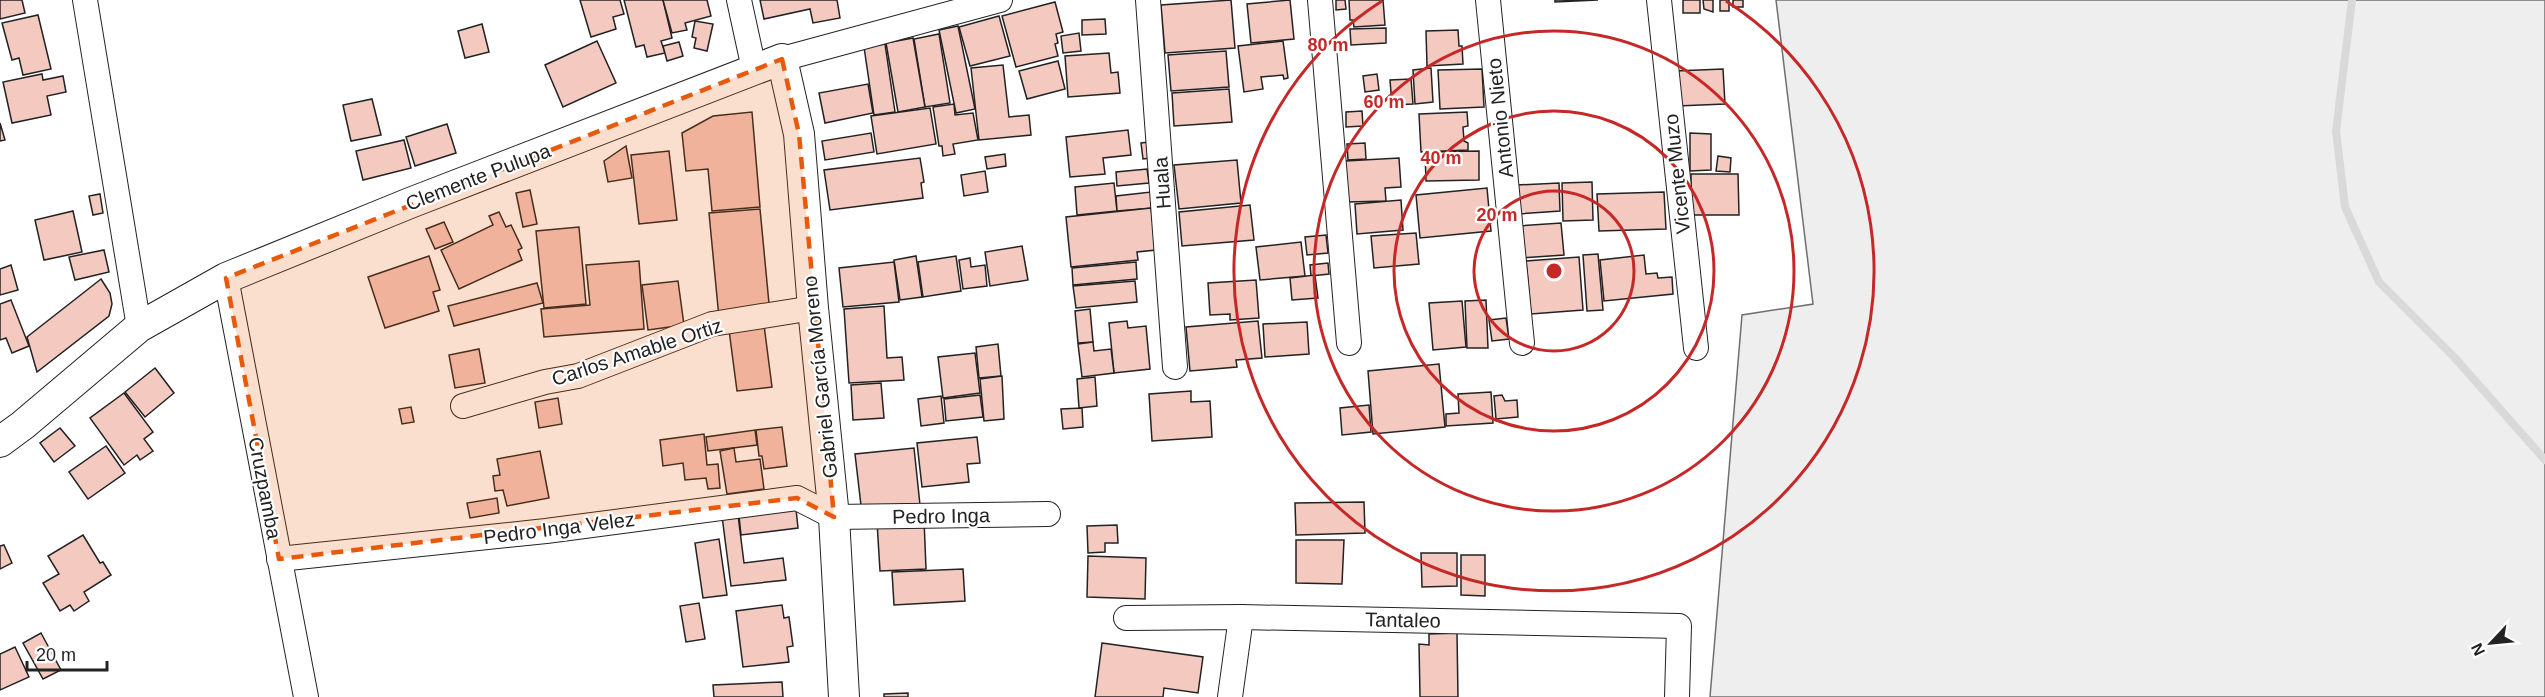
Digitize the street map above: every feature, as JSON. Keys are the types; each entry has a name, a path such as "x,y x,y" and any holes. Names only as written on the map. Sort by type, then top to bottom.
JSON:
{"street":[{"path":"85,0 140,327"},
{"path":"740,0 754,69"},
{"name":"Clemente Pulupa","path":"0,442 140,327 226,278 410,203 754,69 782,59 1000,0"},
{"name":"Huala","path":"1148,0 1175,367"},
{"path":"1320,0 1349,343"},
{"name":"Antonio Nieto","path":"1488,0 1522,344"},
{"name":"Vicente Muzo","path":"1659,0 1696,348"},
{"name":"Gabriel García Moreno","path":"782,59 799,134 813,308 834,518 844,697"},
{"name":"Cruzpamba","path":"226,278 306,697"},
{"name":"Carlos Amable Ortiz","path":"463,406 545,382 578,376 712,324 813,308"},
{"name":"Pedro Inga Velez","path":"279,559 546,531 797,498 834,518"},
{"name":"Pedro Inga","path":"834,518 1048,514"},
{"path":"1230,697 1241,617"},
{"name":"Tantaleo","path":"1126,618 1241,617 1678,626 1677,697"}],"highlighted area":[{"path":"782,59 799,134 834,517 797,498 279,559 226,278"}],"shaded area":[{"path":"1776,0 2545,0 2545,697 1710,697 1742,315 1813,304"}],"building":[{"path":"0,0 22,0 25,13 0,19"},
{"path":"580,0 620,0 624,14 613,17 616,29 591,37"},
{"path":"624,0 663,0 672,38 661,41 665,53 647,57 644,45 636,47"},
{"path":"663,0 707,0 711,16 685,23 687,30 672,33"},
{"path":"760,0 837,0 840,18 813,23 810,9 764,19"},
{"path":"1231,0 1235,48 1165,53 1161,5"},
{"path":"1290,0 1294,39 1251,43 1247,4"},
{"path":"1336,0 1345,0 1346,9 1336,10"},
{"path":"1349,0 1383,0 1385,25 1354,27 1353,20 1350,20"},
{"path":"1555,0 1598,0 1555,2"},
{"path":"1683,0 1700,0 1700,13 1683,13"},
{"path":"1703,0 1713,0 1713,12 1704,9"},
{"path":"1720,0 1729,0 1729,11 1720,11"},
{"path":"1733,0 1743,0 1743,7 1733,7"},
{"path":"1055,2 1063,32 1056,34 1058,43 1055,44 1058,56 1016,67 1002,16"},
{"path":"38,15 51,69 23,75 19,58 12,60 2,23"},
{"path":"999,16 1010,56 970,66 959,27"},
{"path":"1105,19 1106,34 1082,35 1082,20"},
{"path":"695,21 713,24 707,51 694,48 696,38 692,37"},
{"path":"482,24 489,52 465,58 458,31"},
{"path":"958,26 975,109 956,113 939,30"},
{"path":"1386,28 1386,43 1351,45 1350,29"},
{"path":"1458,30 1463,64 1427,66 1426,31"},
{"path":"1079,33 1081,51 1063,53 1061,36"},
{"path":"939,34 950,103 925,107 914,39"},
{"path":"913,38 925,107 898,112 886,43"},
{"path":"597,41 616,83 563,107 545,65"},
{"path":"1283,41 1288,78 1284,79 1283,75 1261,77 1263,89 1244,92 1238,46"},
{"path":"679,42 683,56 667,61 663,46"},
{"path":"885,44 895,112 874,115 864,47"},
{"path":"1226,51 1229,87 1171,91 1168,55"},
{"path":"1109,53 1111,73 1118,72 1120,93 1068,97 1065,56"},
{"path":"1058,61 1065,89 1027,99 1019,71"},
{"path":"1003,65 1009,117 1029,115 1031,135 979,140 971,68"},
{"path":"1431,68 1433,102 1415,104 1413,70"},
{"path":"1482,69 1484,107 1440,109 1438,70"},
{"path":"1723,69 1725,104 1677,106 1675,71"},
{"path":"42,74 43,80 63,76 66,92 47,96 51,115 12,123 3,82"},
{"path":"1377,74 1379,90 1365,92 1363,76"},
{"path":"1411,79 1413,104 1392,105 1390,80"},
{"path":"868,84 873,113 825,123 819,93"},
{"path":"1229,89 1232,122 1174,126 1172,93"},
{"path":"372,99 381,135 351,141 343,105"},
{"path":"954,104 955,115 973,113 978,140 953,144 955,154 943,156 942,146 939,146 933,107"},
{"path":"930,108 936,144 877,154 871,116"},
{"path":"1362,111 1363,126 1346,127 1346,112"},
{"path":"752,112 760,207 712,211 708,169 686,171 682,133 713,116"},
{"path":"1467,112 1468,126 1463,127 1464,141 1468,143 1468,150 1421,152 1419,114"},
{"path":"0,123 5,140 0,141"},
{"path":"447,124 456,153 415,166 406,137"},
{"path":"1128,130 1131,155 1103,158 1105,174 1070,177 1066,137"},
{"path":"871,133 874,152 825,160 822,141"},
{"path":"1690,133 1711,134 1711,170 1690,171"},
{"path":"404,140 411,168 363,180 356,151"},
{"path":"1149,142 1151,158 1143,159 1141,143"},
{"path":"1365,143 1366,159 1348,160 1347,144"},
{"path":"626,146 632,178 608,182 604,161"},
{"path":"669,151 677,220 639,224 631,155"},
{"path":"1479,151 1479,180 1426,181 1425,152"},
{"path":"1005,154 1006,166 987,169 985,157"},
{"path":"1718,156 1731,158 1730,172 1716,171"},
{"path":"920,158 924,182 921,183 923,198 830,210 824,170"},
{"path":"1399,158 1401,187 1385,188 1386,201 1348,202 1345,161"},
{"path":"1237,160 1241,203 1179,209 1174,165"},
{"path":"1147,169 1149,183 1117,186 1116,172"},
{"path":"985,171 988,192 964,196 961,175"},
{"path":"1691,174 1738,174 1739,215 1691,215"},
{"path":"1592,182 1593,220 1563,221 1562,183"},
{"path":"1114,183 1117,211 1077,215 1075,187"},
{"path":"1559,183 1560,211 1518,214 1517,185"},
{"path":"1487,188 1491,231 1420,238 1416,195"},
{"path":"530,190 537,224 523,227 516,193"},
{"path":"1151,192 1153,208 1117,211 1116,196"},
{"path":"1664,192 1666,229 1599,231 1597,194"},
{"path":"100,194 103,213 93,215 89,196"},
{"path":"1401,200 1403,230 1357,234 1355,204"},
{"path":"1250,205 1254,240 1182,246 1179,212"},
{"path":"1151,208 1156,250 1137,252 1138,260 1071,267 1066,217"},
{"path":"760,209 770,314 719,318 709,213"},
{"path":"73,211 82,252 44,260 35,220"},
{"path":"499,212 506,227 511,225 522,248 518,250 522,260 459,289 441,250 493,225 489,216"},
{"path":"444,222 453,242 435,249 426,229"},
{"path":"1561,223 1564,255 1521,258 1518,226"},
{"path":"579,227 586,304 544,308 536,231"},
{"path":"1416,233 1419,264 1374,268 1371,236"},
{"path":"1326,235 1328,253 1307,255 1305,237"},
{"path":"1301,242 1305,276 1260,280 1256,247"},
{"path":"1022,246 1028,280 990,286 985,252"},
{"path":"104,250 109,272 75,280 69,257"},
{"path":"1598,254 1603,310 1587,311 1583,255"},
{"path":"1644,255 1646,274 1657,273 1658,278 1672,277 1673,294 1604,301 1600,260"},
{"path":"429,256 440,290 433,292 439,311 385,328 368,277"},
{"path":"916,256 922,297 900,300 894,260"},
{"path":"956,256 961,291 923,297 918,262"},
{"path":"1579,257 1583,310 1531,314 1526,261"},
{"path":"970,258 971,267 985,265 987,286 963,289 959,260"},
{"path":"639,261 644,329 544,337 541,309 590,305 586,265"},
{"path":"894,262 899,302 843,307 839,268"},
{"path":"1136,262 1137,279 1073,285 1072,268"},
{"path":"1328,263 1329,274 1311,276 1310,265"},
{"path":"11,265 18,290 0,295 0,269"},
{"path":"1315,275 1318,298 1292,300 1290,278"},
{"path":"101,279 110,293 112,304 109,316 37,372 27,337"},
{"path":"1256,280 1259,318 1230,320 1230,314 1210,315 1208,283"},
{"path":"678,281 684,325 648,330 642,285"},
{"path":"1135,281 1137,302 1076,308 1073,286"},
{"path":"537,283 543,303 454,326 448,306"},
{"path":"11,300 29,346 12,353 6,338 0,340 0,304"},
{"path":"1486,300 1488,348 1467,348 1465,301"},
{"path":"1462,301 1466,347 1433,350 1429,303"},
{"path":"884,306 887,358 902,357 904,380 849,383 844,309"},
{"path":"1090,309 1093,342 1078,343 1075,311"},
{"path":"1506,318 1509,339 1492,341 1489,320"},
{"path":"1127,321 1128,328 1146,326 1150,369 1114,373 1109,323"},
{"path":"1258,321 1262,358 1236,360 1237,367 1190,371 1186,327"},
{"path":"1307,322 1309,354 1265,357 1263,324"},
{"path":"764,325 772,387 737,391 729,330"},
{"path":"1093,342 1094,351 1111,349 1114,373 1082,377 1078,344"},
{"path":"998,344 1001,376 979,378 976,347"},
{"path":"479,349 485,383 455,388 449,355"},
{"path":"975,353 980,393 943,398 938,357"},
{"path":"1439,364 1445,427 1373,434 1368,371"},
{"path":"155,368 174,393 145,417 125,392"},
{"path":"1002,376 1004,419 984,421 980,379"},
{"path":"1095,377 1097,406 1079,408 1077,379"},
{"path":"881,383 884,418 853,420 851,385"},
{"path":"1191,391 1191,402 1210,401 1212,437 1152,441 1149,394"},
{"path":"1491,392 1493,423 1446,426 1446,414 1459,413 1458,394"},
{"path":"124,393 153,432 144,439 153,451 140,460 137,455 124,465 90,418"},
{"path":"980,395 983,417 946,421 944,399"},
{"path":"1502,395 1505,401 1517,400 1518,417 1496,419 1494,396"},
{"path":"941,396 944,423 921,426 918,399"},
{"path":"558,398 562,424 539,428 535,402"},
{"path":"1369,405 1371,432 1342,435 1340,408"},
{"path":"411,407 414,422 402,424 399,409"},
{"path":"1082,408 1083,427 1063,429 1061,409"},
{"path":"782,427 787,466 764,469 762,456 759,456 756,430"},
{"path":"60,428 75,446 54,462 40,443"},
{"path":"755,430 757,445 708,451 706,437"},
{"path":"704,434 707,465 718,464 720,488 708,489 706,478 685,480 683,463 663,466 660,440"},
{"path":"977,437 980,463 967,464 969,482 922,487 917,443"},
{"path":"106,446 125,473 88,499 69,472"},
{"path":"734,448 736,462 760,459 764,489 727,494 720,451"},
{"path":"914,448 920,505 862,514 855,454"},
{"path":"540,451 549,498 507,506 503,490 495,491 493,476 500,475 497,459"},
{"path":"497,498 499,513 470,518 467,503"},
{"path":"1364,502 1365,533 1296,535 1295,503"},
{"path":"796,509 798,528 741,535 739,516"},
{"path":"738,515 744,563 783,558 786,580 731,586 722,516"},
{"path":"924,519 926,569 880,571 877,522"},
{"path":"1117,525 1118,543 1105,543 1105,552 1088,553 1087,526"},
{"path":"83,535 100,563 103,562 111,575 84,592 89,601 74,611 70,605 60,611 43,583 59,574 48,556"},
{"path":"719,539 727,595 703,598 695,543"},
{"path":"1296,540 1344,540 1342,584 1296,583"},
{"path":"4,545 12,563 0,569 0,546"},
{"path":"1421,553 1457,553 1457,586 1422,587"},
{"path":"1461,555 1485,555 1485,596 1461,595"},
{"path":"1088,556 1146,558 1145,599 1087,597"},
{"path":"963,569 965,601 894,605 892,572"},
{"path":"699,603 705,639 686,642 680,606"},
{"path":"782,605 784,618 789,617 793,646 787,647 789,662 743,667 736,611"},
{"path":"41,633 61,670 43,679 23,643"},
{"path":"1457,633 1458,697 1420,697 1419,644 1429,645 1429,634"},
{"path":"1102,643 1203,657 1198,693 1164,688 1163,697 1095,697"},
{"path":"15,647 29,677 0,690 0,654"},
{"path":"782,682 783,697 714,697 713,685"},
{"path":"908,693 908,697 884,697 884,694"}],"waterway":[{"path":"2352,0 2336,131 2345,207 2379,282 2455,358 2545,460"}]}
